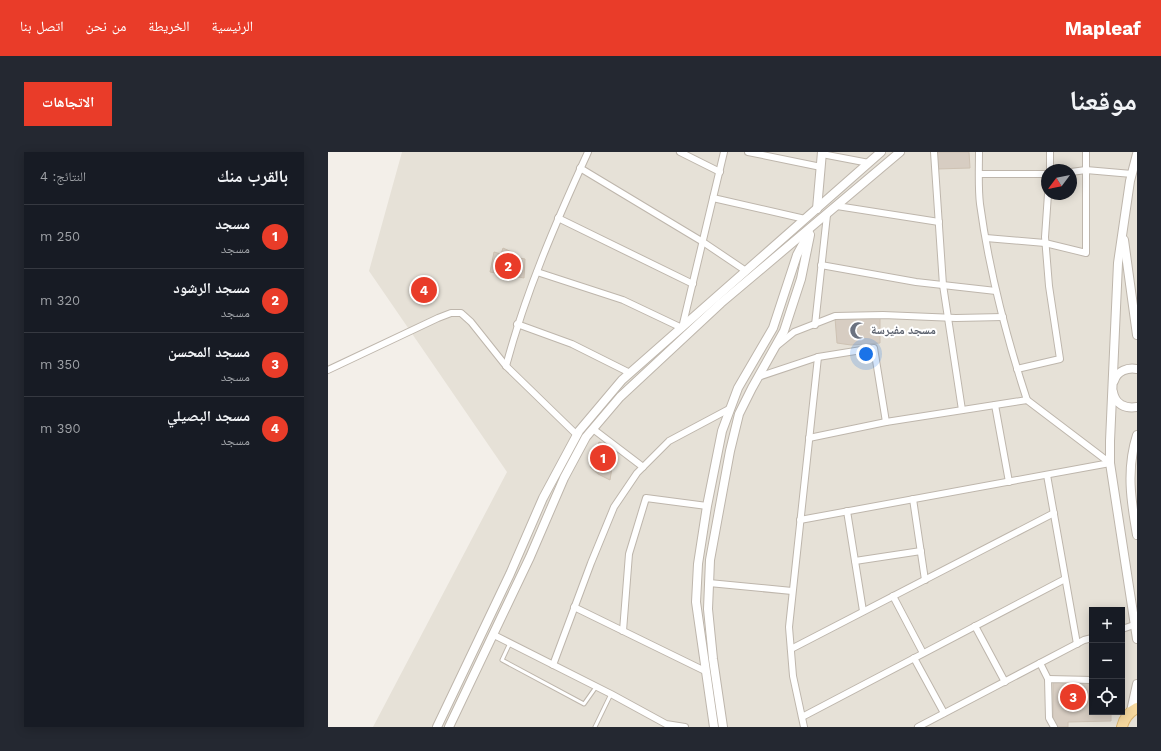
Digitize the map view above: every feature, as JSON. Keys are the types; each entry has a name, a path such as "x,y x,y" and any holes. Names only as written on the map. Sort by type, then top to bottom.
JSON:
{"main road":[{"path":"1122,727 1124,721 1134,710"}],"street":[{"path":"506,366 517,324 536,272 558,218 588,152"},
{"path":"680,152 720,172"},
{"path":"682,328 724,152"},
{"path":"748,152 777,155 822,167"},
{"path":"437,727 510,574 544,498 577,435 622,380 881,152"},
{"path":"449,727 494,635 564,478 586,437 620,398 721,303 811,229 900,152"},
{"path":"934,152 943,285 962,410"},
{"path":"979,152 980,203 996,291 1027,400 1110,463"},
{"path":"1050,152 1050,164"},
{"path":"986,238 1045,243 1086,253 1086,152"},
{"path":"723,727 708,609 710,560 730,451 739,414 784,331 802,279 811,229 818,207 822,153 869,163"},
{"path":"1137,154 1132,174 1118,263 1110,463 1137,639"},
{"path":"580,168 703,242 746,271"},
{"path":"1077,171 1086,170 1132,174"},
{"path":"979,174 1041,174"},
{"path":"713,198 805,219 811,229"},
{"path":"1017,369 1060,359 1049,286 1045,243 1048,200"},
{"path":"837,206 939,222"},
{"path":"815,325 827,215"},
{"path":"558,218 693,284"},
{"path":"714,727 696,602 698,564 707,506 722,431 738,388 773,328 796,255 811,229"},
{"path":"1123,229 1137,335"},
{"path":"821,264 943,285 996,291"},
{"path":"536,272 623,300 682,328"},
{"path":"1132,301 1137,311"},
{"path":"328,370 451,313 461,313 471,322 506,366 577,435"},
{"path":"775,347 794,332 836,316 883,315 948,318 1003,317"},
{"path":"517,324 572,344 630,373"},
{"path":"758,377 818,357 874,348 886,422"},
{"path":"804,727 793,676 789,627 818,357"},
{"path":"1137,369 1130,368 1119,373 1115,377 1112,386 1114,398 1118,403 1130,408 1137,408"},
{"path":"809,438 886,422 1027,400"},
{"path":"995,405 1008,482"},
{"path":"553,665 574,607 614,507 643,467 669,440 731,408"},
{"path":"593,429 643,467"},
{"path":"1137,435 1130,472 1132,504 1137,535"},
{"path":"800,520 1110,463"},
{"path":"1047,475 1077,644"},
{"path":"623,631 629,554 646,498 707,506"},
{"path":"913,499 925,580"},
{"path":"847,511 863,611"},
{"path":"791,649 1054,513"},
{"path":"855,561 921,551"},
{"path":"802,717 1065,579"},
{"path":"709,583 792,592"},
{"path":"893,596 923,653"},
{"path":"574,607 705,671"},
{"path":"1125,628 1134,625"},
{"path":"975,626 1005,682"},
{"path":"494,635 596,686 666,724 685,727"},
{"path":"918,727 1077,644 1089,639"},
{"path":"914,658 944,714"},
{"path":"1040,663 1048,678 1049,718 1054,727"},
{"path":"1048,678 1089,680"},
{"path":"1134,710 1137,684"}],"lane":[{"path":"510,643 502,660 584,704 596,686"},
{"path":"595,727 611,694"}],"shaded area":[{"path":"402,152 1137,152 1137,727 373,727 507,472 369,271"}],"building":[{"path":"936,152 969,152 970,168 937,169"},
{"path":"503,248 514,253 514,257 525,259 524,278 490,272 494,252 501,254"},
{"path":"425,278 435,294 424,302 413,287"},
{"name":"مسجد مفيرسة","path":"880,316 880,343 851,345 837,343 835,318"},
{"path":"599,442 615,449 610,480 598,474 590,467"},
{"path":"1053,681 1089,682 1089,715 1111,715 1111,721 1068,722 1068,727 1057,727 1053,719"}],"place":[{"name":"مسجد الرشود","path":"508,266"},
{"name":"مسجد البصيلي","path":"424,290"},
{"name":"مسجد مفيرسة","path":"858,330"},
{"name":"مسجد","path":"603,458"},
{"name":"مسجد المحسن","path":"1073,697"}]}
